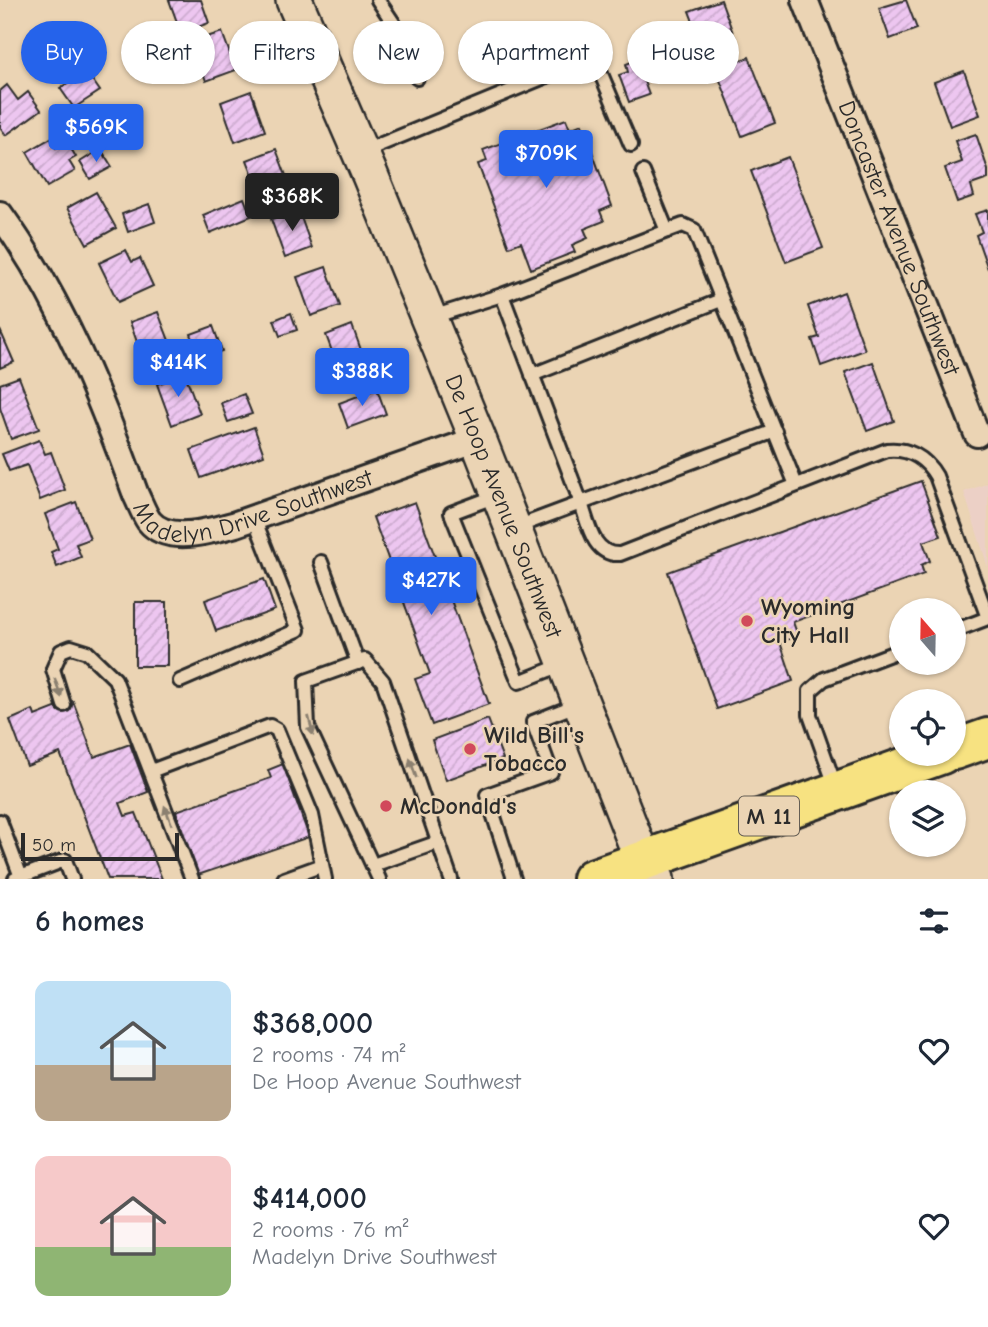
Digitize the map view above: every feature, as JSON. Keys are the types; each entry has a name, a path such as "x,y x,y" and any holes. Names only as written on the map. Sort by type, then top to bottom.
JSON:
{"main road":[{"path":"966,746 988,738"},
{"name":"M 11","path":"592,879 647,873 838,792 909,766"}],"street":[{"name":"Doncaster Avenue Southwest","path":"805,0 977,435"},
{"name":"De Hoop Avenue Southwest","path":"299,1 478,439 647,873"},
{"name":"Madelyn Drive Southwest","path":"0,214 23,246 66,320 136,495 150,523 168,532 196,534 254,518 478,439"}],"lane":[{"path":"379,0 392,21"},
{"path":"360,152 586,60 596,62 631,145"},
{"path":"643,172 667,232"},
{"path":"428,318 502,295 683,225 694,230 796,485"},
{"path":"502,295 581,503 599,547 605,552 620,554 887,450 899,449 922,459 936,476 988,618 966,626"},
{"path":"532,375 722,300"},
{"path":"513,529 775,431"},
{"path":"500,495 451,513 519,682 566,663"},
{"path":"180,681 298,630 254,518"},
{"path":"321,562 358,663"},
{"path":"64,705 53,669 61,651 71,647 87,652 115,679 192,879"},
{"path":"838,792 810,715 810,691 824,679 889,655"},
{"path":"379,879 308,727 306,681 365,660 383,681 451,879"},
{"path":"514,879 487,795 551,772 533,722 581,703"},
{"path":"150,771 270,726 277,730 312,815 324,879"},
{"path":"0,821 18,878 65,860 72,879"},
{"path":"373,864 439,842"},
{"path":"284,879 320,866"}],"shaded area":[{"path":"988,483 988,567 964,492"}],"building":[{"path":"169,0 201,0 208,21 177,21"},
{"path":"721,0 729,21 693,21 689,11"},
{"path":"906,0 917,29 890,39 879,8"},
{"path":"222,32 229,51 229,73 215,78 215,34"},
{"path":"749,57 775,123 742,136 722,84 739,84 739,61"},
{"path":"964,71 980,115 950,126 934,82"},
{"path":"627,72 627,84 645,84 649,95 629,102 619,75"},
{"path":"66,84 95,84 100,91 74,108 60,88"},
{"path":"7,85 18,100 28,92 41,110 6,135 0,127 0,91"},
{"path":"251,91 265,131 235,142 221,102"},
{"path":"566,119 570,129 582,124 612,206 600,211 604,221 584,229 588,238 572,245 575,252 531,269 521,242 509,247 478,164 487,161 483,150"},
{"path":"976,134 988,170 988,179 971,185 974,196 957,202 945,168 962,162 955,141"},
{"path":"51,138 56,148 67,142 76,157 69,161 75,171 47,187 27,152"},
{"path":"101,149 112,167 90,179 80,162"},
{"path":"276,149 291,189 263,200 247,160"},
{"path":"788,157 823,248 786,262 751,171"},
{"path":"96,192 116,228 87,244 67,208"},
{"path":"244,198 251,216 210,233 203,215"},
{"path":"149,204 155,222 128,232 122,214"},
{"path":"298,209 312,248 285,258 271,219"},
{"path":"988,210 988,269 976,235 982,232 975,214"},
{"path":"126,250 132,262 140,258 153,286 118,302 99,263"},
{"path":"326,267 340,306 311,316 297,277"},
{"path":"844,292 865,350 821,366 812,339 819,337 808,306"},
{"path":"158,312 173,351 144,362 130,322"},
{"path":"291,313 297,330 280,336 274,320"},
{"path":"352,325 366,364 340,373 326,335"},
{"path":"213,326 222,351 200,359 191,334"},
{"path":"0,330 14,362 0,368"},
{"path":"873,362 894,421 867,431 845,372"},
{"path":"185,374 200,414 172,425 157,384"},
{"path":"19,377 39,429 11,439 0,408 0,384"},
{"path":"377,389 386,414 348,428 339,403"},
{"path":"244,394 252,414 228,422 221,403"},
{"path":"254,427 264,455 201,478 191,450"},
{"path":"39,440 45,454 51,452 65,490 40,500 27,465 9,471 2,454"},
{"path":"921,481 941,536 923,542 930,561 921,565 924,574 793,622 798,636 780,642 793,681 717,709 668,572"},
{"path":"76,502 90,539 76,544 81,557 57,567 51,552 58,549 45,514"},
{"path":"415,502 489,704 432,725 415,679 430,674 373,517"},
{"path":"264,579 275,610 216,631 205,600"},
{"path":"135,602 167,602 167,666 135,666"},
{"path":"73,701 94,757 130,744 148,792 120,803 125,816 136,813 162,879 108,879 60,753 27,766 10,720 33,710 35,716"},
{"path":"488,719 503,759 446,780 432,740"},
{"path":"283,764 309,837 198,875 176,811 271,778 268,770"}],"place":[{"name":"Wyoming City Hall","path":"747,621"},
{"name":"Wild Bill's Tobacco","path":"470,749"},
{"name":"McDonald's","path":"386,806"}]}
